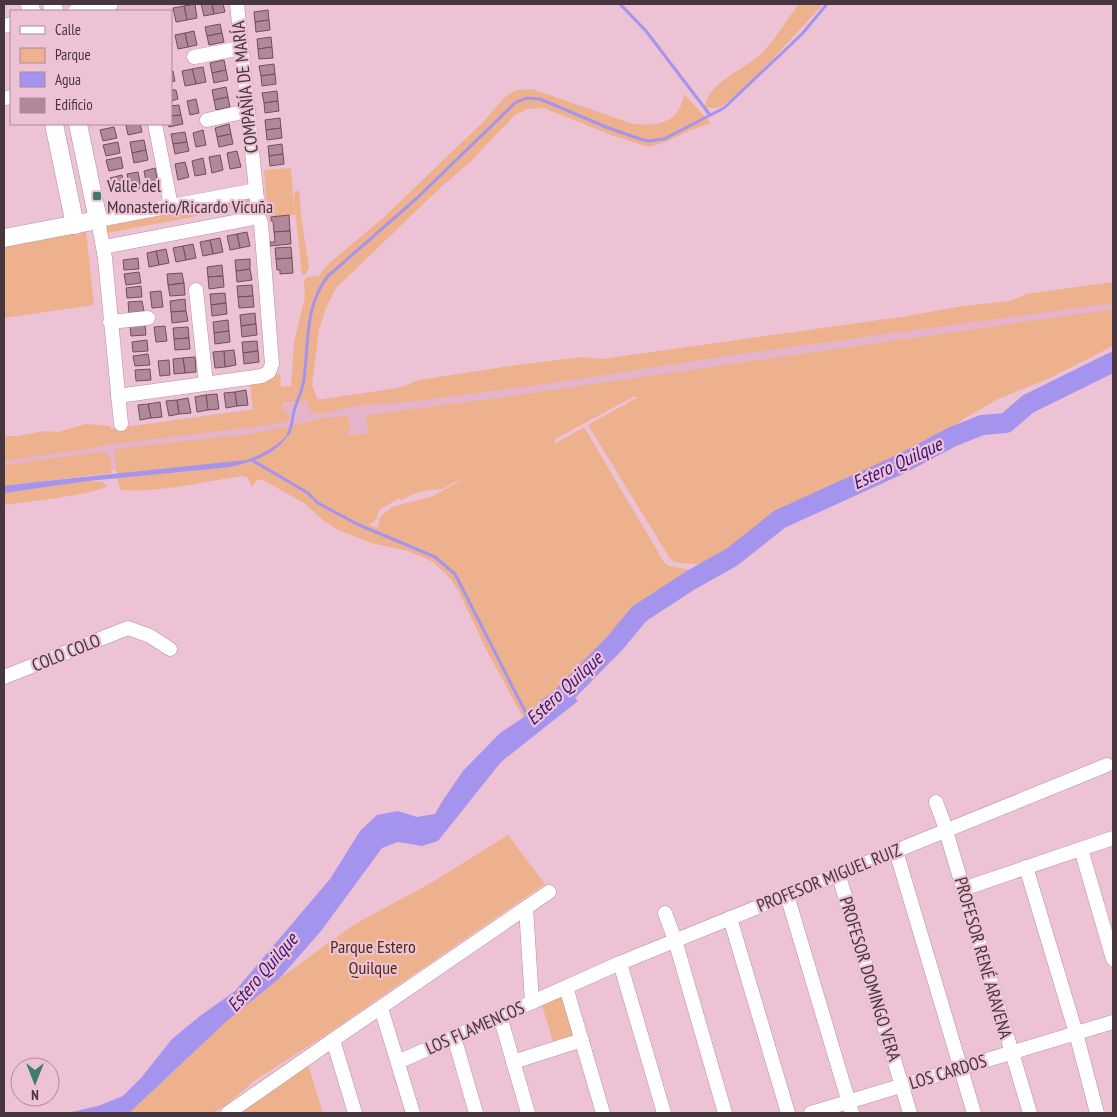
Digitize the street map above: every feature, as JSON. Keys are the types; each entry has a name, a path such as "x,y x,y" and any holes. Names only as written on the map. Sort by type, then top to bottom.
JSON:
{"street":[{"path":"79,10 111,4"},
{"name":"COMPAÑÍA DE MARÍA","path":"118,396 262,376 272,368 261,223 256,216 258,208 236,4"},
{"path":"194,57 241,48"},
{"path":"208,120 248,111"},
{"path":"54,125 75,225"},
{"path":"78,125 104,247 121,424"},
{"path":"154,125 171,206"},
{"path":"4,238 256,190"},
{"path":"104,247 189,232 256,216"},
{"path":"196,290 206,384"},
{"path":"110,322 148,318"},
{"name":"COLO COLO","path":"4,677 128,628 150,636 170,649"},
{"name":"PROFESOR MIGUEL RUIZ","path":"552,993 674,940 1107,765"},
{"name":"PROFESOR RENÉ ARAVENA","path":"936,802 1030,1113"},
{"path":"963,889 1113,838"},
{"path":"1081,849 1113,959"},
{"path":"896,851 974,1113"},
{"path":"1026,867 1076,1033 1097,1113"},
{"name":"PROFESOR DOMINGO VERA","path":"838,873 910,1113"},
{"path":"230,1112 549,892"},
{"path":"787,895 850,1108"},
{"path":"526,908 532,1002"},
{"path":"665,913 725,1113"},
{"path":"730,918 788,1113"},
{"path":"620,963 664,1113"},
{"path":"566,987 603,1113"},
{"name":"LOS FLAMENCOS","path":"398,1062 552,993"},
{"path":"381,1008 413,1113"},
{"path":"500,1016 528,1113"},
{"name":"LOS CARDOS","path":"811,1113 850,1108 902,1086 1113,1022"},
{"path":"454,1037 476,1113"},
{"path":"333,1040 355,1113"},
{"path":"513,1062 582,1040"}],"shaded area":[{"path":"1113,287 1113,328 4,486 4,444"}],"green space":[{"path":"799,4 823,4 770,62 735,96 721,107 705,107 707,99 719,84 761,54"},
{"path":"532,89 633,124 652,124 667,121 678,111 684,94 711,123 649,147 614,136 544,108 527,109 515,115 470,162 438,190 336,288 326,308 319,329 312,385 318,400 399,388 419,380 517,365 582,357 602,359 901,317 963,306 1010,301 1026,294 1113,282 1113,303 740,354 546,384 417,401 355,406 318,414 311,411 307,406 308,401 284,403 281,405 290,417 289,420 277,424 114,444 4,461 4,436 18,436 45,431 58,432 86,424 110,426 111,429 253,410 249,378 280,374 281,387 291,386 294,342 305,297 304,281 307,277 319,276 327,265 383,218 484,121 505,97 516,90"},
{"path":"291,168 294,209 296,190 299,192 300,198 309,268 305,275 302,275 295,209 295,215 268,217 264,170"},
{"path":"247,197 250,202 246,205 182,219 107,233 103,226"},
{"path":"86,231 94,305 4,318 4,245"},
{"path":"1113,309 1113,346 1050,378 998,399 962,420 949,431 841,481 777,515 702,565 674,562 669,557 588,425 638,397 633,397 555,439 555,444 584,427 664,562 669,566 695,571 635,613 569,683 524,719 486,649 459,592 451,579 433,562 408,551 371,543 338,530 304,503 263,480 257,480 252,487 248,478 243,476 152,490 121,490 118,483 114,450 123,448 250,434 325,418 344,416 348,417 350,425 346,436 369,433 365,417 369,415","holes":["462,480 433,496 392,507 380,517 378,528 369,525 376,520 379,510 398,499 402,500 413,494 429,490 443,489"]},
{"path":"99,452 109,454 112,473 4,486 4,465"},
{"path":"88,481 103,482 107,486 75,495 4,505 4,492"},
{"name":"Parque Estero Quilque","path":"508,835 545,884 330,1032 254,1081 225,1106 212,1113 129,1113 228,1020 280,978 355,924 431,883"},
{"path":"566,987 582,1040 555,1048 540,999"},
{"path":"308,1065 323,1113 232,1113"}],"water":[{"path":"290,431 279,446 264,456 230,467 88,481 4,493 4,486 246,460 270,449"},
{"path":"564,687 578,701 501,762 438,841 422,846 398,842 382,848 321,931 280,978 228,1020 129,1113 67,1113 98,1106 123,1096 141,1078 172,1039 235,991 330,879 360,831 377,815 398,811 417,817 435,814 463,771 500,733 548,701"}],"building":[{"path":"195,4 197,18 187,20 184,6"},
{"path":"201,4 212,4 214,14 204,16"},
{"path":"212,4 223,4 225,12 214,14"},
{"path":"184,6 187,20 176,22 173,8"},
{"path":"268,10 269,20 255,22 254,12"},
{"path":"269,20 270,30 256,32 255,22"},
{"path":"220,24 222,33 207,36 205,27"},
{"path":"194,31 197,45 188,47 185,33"},
{"path":"185,33 188,47 178,49 175,35"},
{"path":"222,33 224,42 209,45 207,36"},
{"path":"271,37 272,47 258,49 257,39"},
{"path":"272,47 273,58 259,59 258,49"},
{"path":"224,60 226,70 212,73 210,63"},
{"path":"274,64 275,74 261,76 259,66"},
{"path":"203,67 206,82 196,84 192,69"},
{"path":"192,69 196,84 185,86 182,71"},
{"path":"226,70 228,80 214,83 212,73"},
{"path":"172,72 175,81 172,82"},
{"path":"275,74 276,84 262,86 261,76"},
{"path":"226,87 228,97 214,100 212,90"},
{"path":"172,90 176,90 178,99 172,101"},
{"path":"277,91 278,101 264,103 262,93"},
{"path":"228,97 230,107 216,110 214,100"},
{"path":"196,99 199,113 190,115 187,101"},
{"path":"278,101 279,111 265,113 264,103"},
{"path":"179,105 181,115 172,116 172,106"},
{"path":"181,115 183,124 169,127 168,125 172,125 172,116"},
{"path":"280,118 281,128 266,130 265,120"},
{"path":"229,124 231,134 217,137 215,128"},
{"path":"126,125 140,125 142,132 128,135"},
{"path":"114,127 117,138 103,141 100,130"},
{"path":"281,128 282,138 267,140 266,130"},
{"path":"203,130 206,145 196,147 193,133"},
{"path":"185,132 187,142 173,144 171,134"},
{"path":"231,134 233,144 219,147 217,137"},
{"path":"144,140 146,150 132,153 130,142"},
{"path":"118,142 120,153 106,156 103,145"},
{"path":"187,142 189,151 175,154 173,144"},
{"path":"282,144 283,154 269,156 268,146"},
{"path":"146,150 148,160 134,163 132,153"},
{"path":"237,151 241,167 230,169 227,153"},
{"path":"283,154 284,164 270,166 269,156"},
{"path":"220,155 223,170 212,173 209,157"},
{"path":"121,157 123,168 109,171 106,160"},
{"path":"203,158 206,174 195,176 192,161"},
{"path":"185,162 189,177 178,180 175,164"},
{"path":"155,168 158,184 147,186 144,171"},
{"path":"138,172 141,188 130,190 127,174"},
{"path":"122,175 125,191 114,193 110,178"},
{"path":"289,215 290,231 274,232 271,217"},
{"path":"290,231 291,244 270,246 270,242 275,242 274,232"},
{"path":"247,232 250,246 240,248 237,234"},
{"path":"237,234 240,248 230,250 227,236"},
{"path":"220,238 223,252 213,254 210,240"},
{"path":"210,240 213,254 203,256 200,242"},
{"path":"193,244 196,258 186,260 183,246"},
{"path":"183,246 186,260 176,262 173,248"},
{"path":"291,247 292,258 276,259 275,248"},
{"path":"166,249 169,263 159,265 156,251"},
{"path":"156,251 159,265 149,267 147,253"},
{"path":"138,258 139,269 124,270 123,260"},
{"path":"292,258 293,273 280,274 280,270 277,270 276,259"},
{"path":"250,259 250,269 236,271 235,260"},
{"path":"222,265 223,276 208,277 207,267"},
{"path":"250,269 252,280 237,282 236,271"},
{"path":"139,272 141,283 126,285 124,274"},
{"path":"182,273 184,283 168,285 167,274"},
{"path":"223,276 224,287 209,289 208,277"},
{"path":"184,283 185,295 170,296 168,285"},
{"path":"252,285 253,296 238,297 237,286"},
{"path":"141,286 142,297 127,298 126,288"},
{"path":"161,291 163,307 152,308 150,292"},
{"path":"225,293 226,303 211,305 210,294"},
{"path":"253,296 254,307 239,308 238,297"},
{"path":"185,299 186,311 171,312 170,301"},
{"path":"142,301 144,311 129,313 128,302"},
{"path":"226,303 227,314 212,316 211,305"},
{"path":"186,311 188,321 172,323 171,312"},
{"path":"255,313 256,324 241,326 240,315"},
{"path":"228,320 229,331 214,333 213,322"},
{"path":"145,324 146,335 131,336 130,326"},
{"path":"256,324 257,335 242,337 241,326"},
{"path":"165,326 167,341 156,342 154,327"},
{"path":"188,327 189,338 174,339 173,328"},
{"path":"229,331 230,342 215,344 214,333"},
{"path":"189,338 190,349 175,350 174,339"},
{"path":"147,340 148,351 133,352 132,342"},
{"path":"257,341 258,351 243,353 242,342"},
{"path":"234,350 236,365 225,367 224,351"},
{"path":"224,351 225,367 215,368 213,352"},
{"path":"258,351 259,362 244,364 243,353"},
{"path":"148,354 150,365 135,366 133,356"},
{"path":"195,357 196,372 185,373 183,358"},
{"path":"183,358 185,373 174,374 173,359"},
{"path":"169,360 170,375 160,376 158,361"},
{"path":"150,369 151,380 136,381 135,370"},
{"path":"246,390 248,405 237,406 235,392"},
{"path":"235,392 237,406 226,408 224,393"},
{"path":"217,394 219,409 208,410 206,395"},
{"path":"206,395 208,410 197,412 195,397"},
{"path":"188,398 191,413 179,414 177,400"},
{"path":"177,400 179,414 169,416 166,401"},
{"path":"160,402 162,417 151,418 148,404"},
{"path":"148,404 151,418 140,420 138,405"}],"waterway":[{"path":"620,4 646,31 710,115"},
{"path":"288,434 302,390 311,313 320,288 328,276 416,199 515,103 526,98 540,99 640,139 649,141 664,139 724,108 802,34 827,4"},
{"name":"Estero Quilque","path":"548,708 561,698 615,643 639,614 691,580 732,557 780,519 903,463 952,437 982,425 1006,423 1028,404 1113,362"},
{"path":"252,460 308,493 318,503 357,524 435,557 455,574 529,719"}],"place":[{"name":"Valle del Monasterio/Ricardo Vicuña","path":"97,196"}]}
